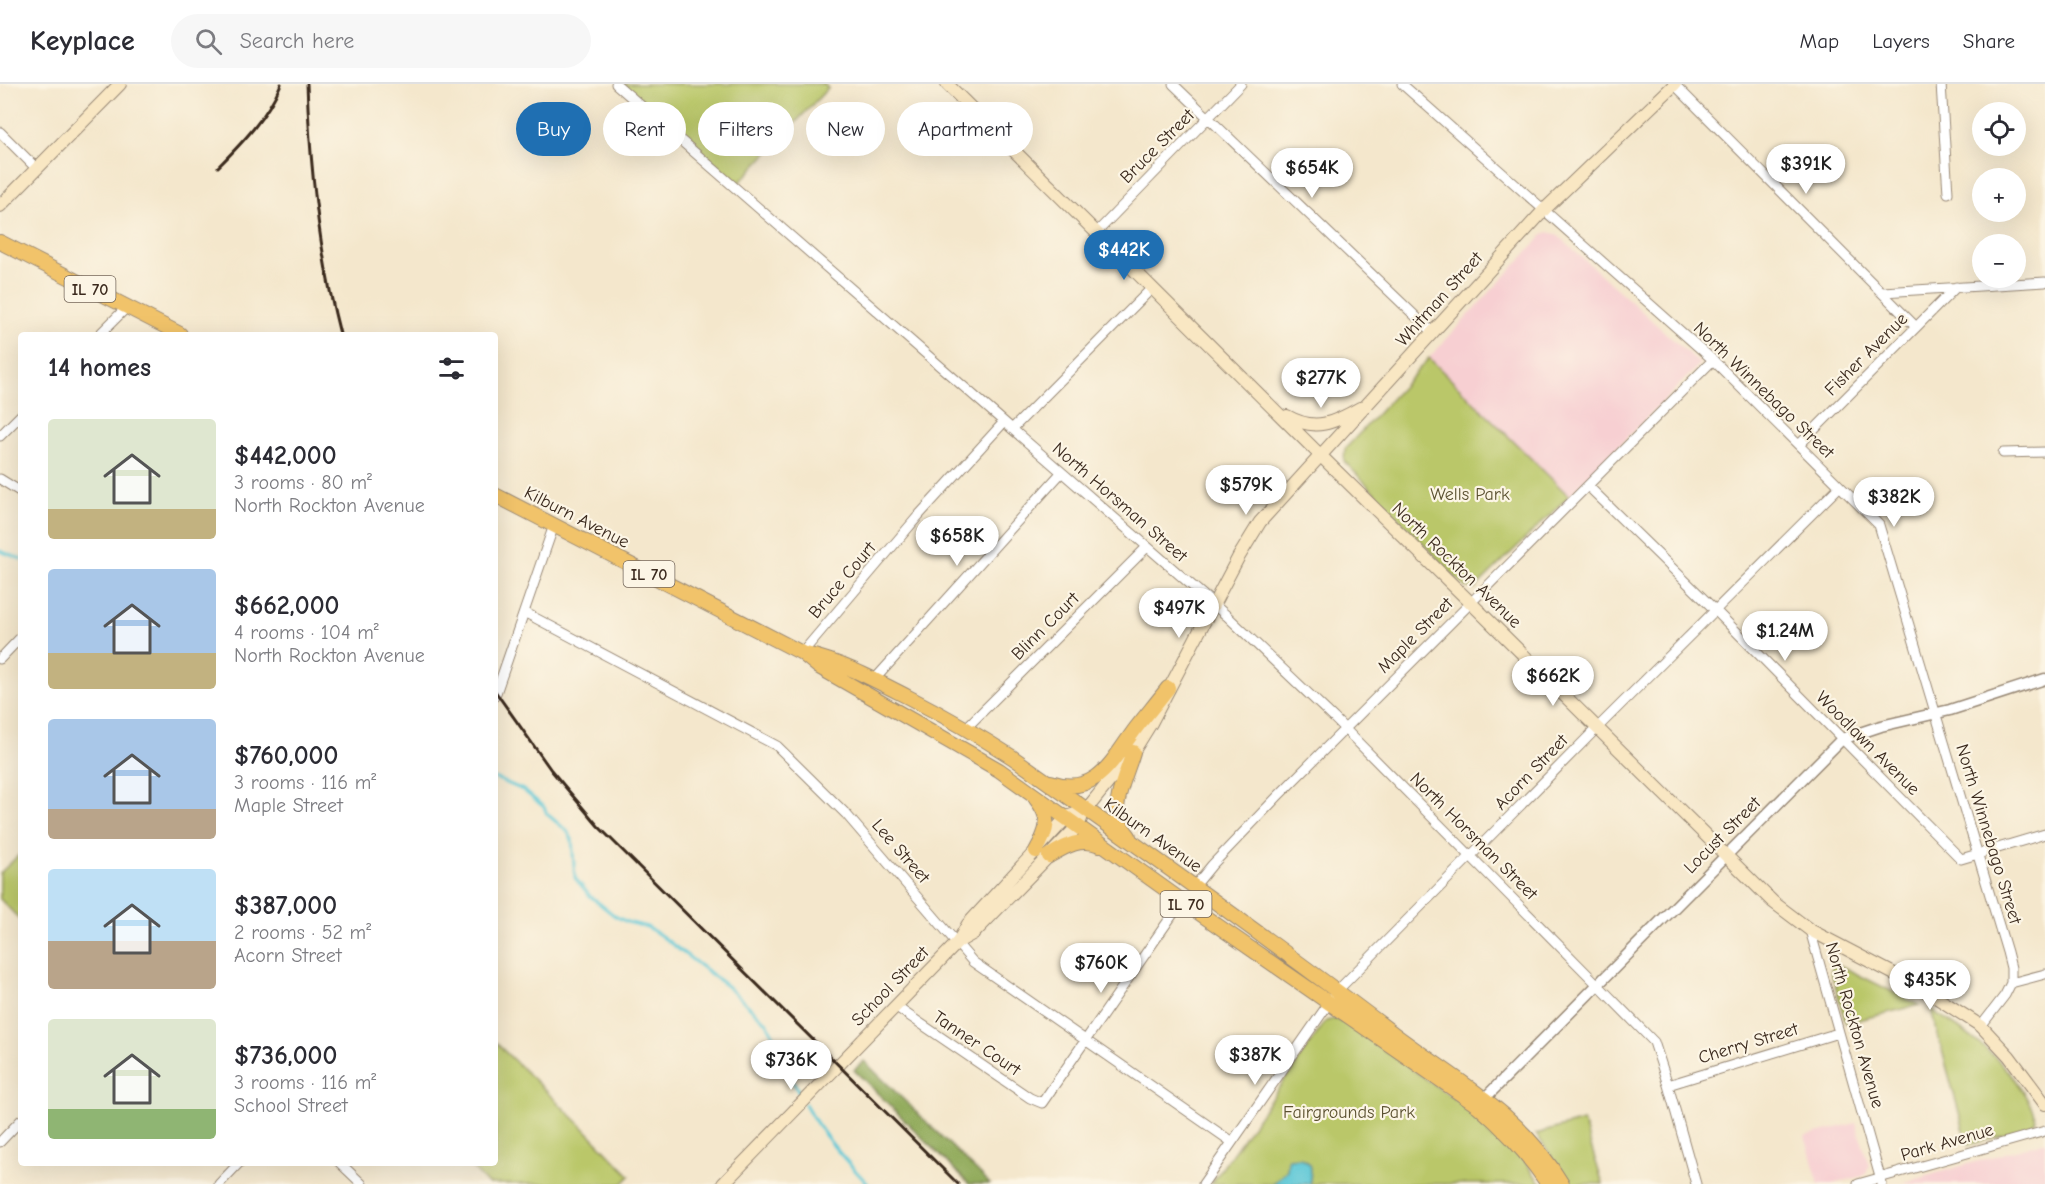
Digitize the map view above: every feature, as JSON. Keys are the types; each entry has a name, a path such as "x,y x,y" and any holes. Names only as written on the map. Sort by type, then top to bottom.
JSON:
{"main road":[{"path":"0,206 120,84"},
{"name":"North Rockton Avenue","path":"947,84 1725,856 1773,902 1810,930"},
{"name":"Whitman Street","path":"1086,810 1133,752 1151,723 1238,558 1260,522 1545,210 1675,84"},
{"name":"IL 70","path":"0,242 176,332"},
{"path":"1272,408 1300,424 1311,425 1343,418 1369,403"},
{"name":"Kilburn Avenue","path":"498,497 802,653 819,667 999,770 1328,1003 1481,1102 1535,1164 1548,1184"},
{"name":"Kilburn Avenue","path":"802,653 822,658 874,679 966,728 1046,780 1338,990 1528,1137 1562,1184"},
{"path":"1046,780 1056,784 1074,786 1099,776 1114,760 1168,688"},
{"path":"1133,752 1119,794 1117,812 1121,826 1135,845"},
{"path":"1031,793 1040,804 1047,820 1042,853 1079,842 1096,843 1109,848"},
{"name":"School Street","path":"723,1184 958,942 974,933 1042,853 1086,810"},
{"path":"1810,930 1923,989 1981,1026 2010,1056 2045,1104"}],"street":[{"name":"North Horsman Street","path":"616,84 1214,605 1345,729 1654,1042 1696,1184"},
{"path":"1173,84 1433,333"},
{"name":"Bruce Street","path":"1097,232 1241,84"},
{"name":"North Winnebago Street","path":"1402,84 1713,360 1879,525 2007,952 2011,968 2011,983"},
{"path":"1675,84 1916,327"},
{"path":"1941,84 1948,193"},
{"path":"0,132 37,169"},
{"name":"Fisher Avenue","path":"1883,292 2045,282"},
{"name":"Fisher Avenue","path":"1799,445 1956,287"},
{"path":"1012,429 1152,288"},
{"path":"102,332 126,308"},
{"name":"Maple Street","path":"1194,887 1345,729 1713,360"},
{"path":"0,436 18,418"},
{"name":"Bruce Court","path":"802,653 919,515 1004,422"},
{"path":"2003,453 2045,452"},
{"path":"874,679 1060,473"},
{"path":"0,479 18,490"},
{"name":"Woodlawn Avenue","path":"1588,486 1715,610 1961,859 1977,855"},
{"name":"Acorn Street","path":"1203,1184 1338,990 1839,487"},
{"path":"498,687 554,525"},
{"name":"Blinn Court","path":"966,728 1147,547"},
{"name":"Lee Street","path":"524,612 777,746 846,814 958,942 966,956 1232,1142"},
{"path":"0,658 18,640"},
{"name":"Locust Street","path":"1481,1102 1842,739 2045,679"},
{"path":"1977,855 2045,834"},
{"path":"1086,1040 1182,901"},
{"name":"North Rockton Avenue","path":"1810,930 1882,1181"},
{"path":"1981,1026 2005,995 2011,983 2045,974"},
{"name":"Tanner Court","path":"895,1006 1030,1098 1042,1103 1086,1040"},
{"name":"Cherry Street","path":"1668,1085 1838,1033"},
{"path":"0,1142 18,1123"},
{"name":"Park Avenue","path":"1858,1184 1882,1181 2045,1131"},
{"path":"219,1184 236,1166"},
{"path":"343,1166 362,1184"}],"shaded area":[{"path":"1548,232 1556,234 1700,364 1569,496 1429,358"},
{"path":"1856,1123 1869,1165 1866,1173 1863,1176 1832,1184 1819,1184 1805,1136"},
{"path":"2045,1142 2045,1184 1900,1184"}],"green space":[{"path":"623,84 824,84 828,88 815,102 806,102 806,111 794,124 794,102 698,102 698,149 686,139 686,102 644,102"},
{"path":"706,156 764,156 738,184"},
{"name":"Wells Park","path":"1429,358 1569,496 1475,588 1465,587 1344,461 1345,449"},
{"path":"18,856 18,918 0,899 0,873"},
{"path":"1836,965 1919,1005 1846,1023 1831,972"},
{"path":"1931,1010 1979,1043 2007,1070 2028,1101 2036,1119 2032,1127 1968,1145"},
{"name":"Fairgrounds Park","path":"1334,1019 1346,1023 1487,1122 1527,1164 1541,1184 1211,1184 1326,1021"},
{"path":"498,1045 630,1176 622,1184 488,1184 470,1166 498,1166"},
{"path":"864,1061 990,1184 969,1184 854,1070"},
{"path":"1583,1121 1603,1184 1570,1184 1536,1134"}],"water":[{"path":"1300,1158 1309,1163 1310,1184 1273,1184 1287,1170 1288,1159"}],"waterway":[{"path":"0,551 18,558"},
{"path":"498,779 523,790 544,807 547,814 567,831 572,839 575,878 590,896 615,916 647,927 660,935 728,987 767,1023 782,1050 802,1098"},
{"path":"805,1104 834,1146 868,1184"}],"railway":[{"path":"218,167 262,118 281,84"},
{"path":"307,84 310,147 321,241 340,332"},
{"path":"498,695 551,770 598,826 958,1184"}]}
